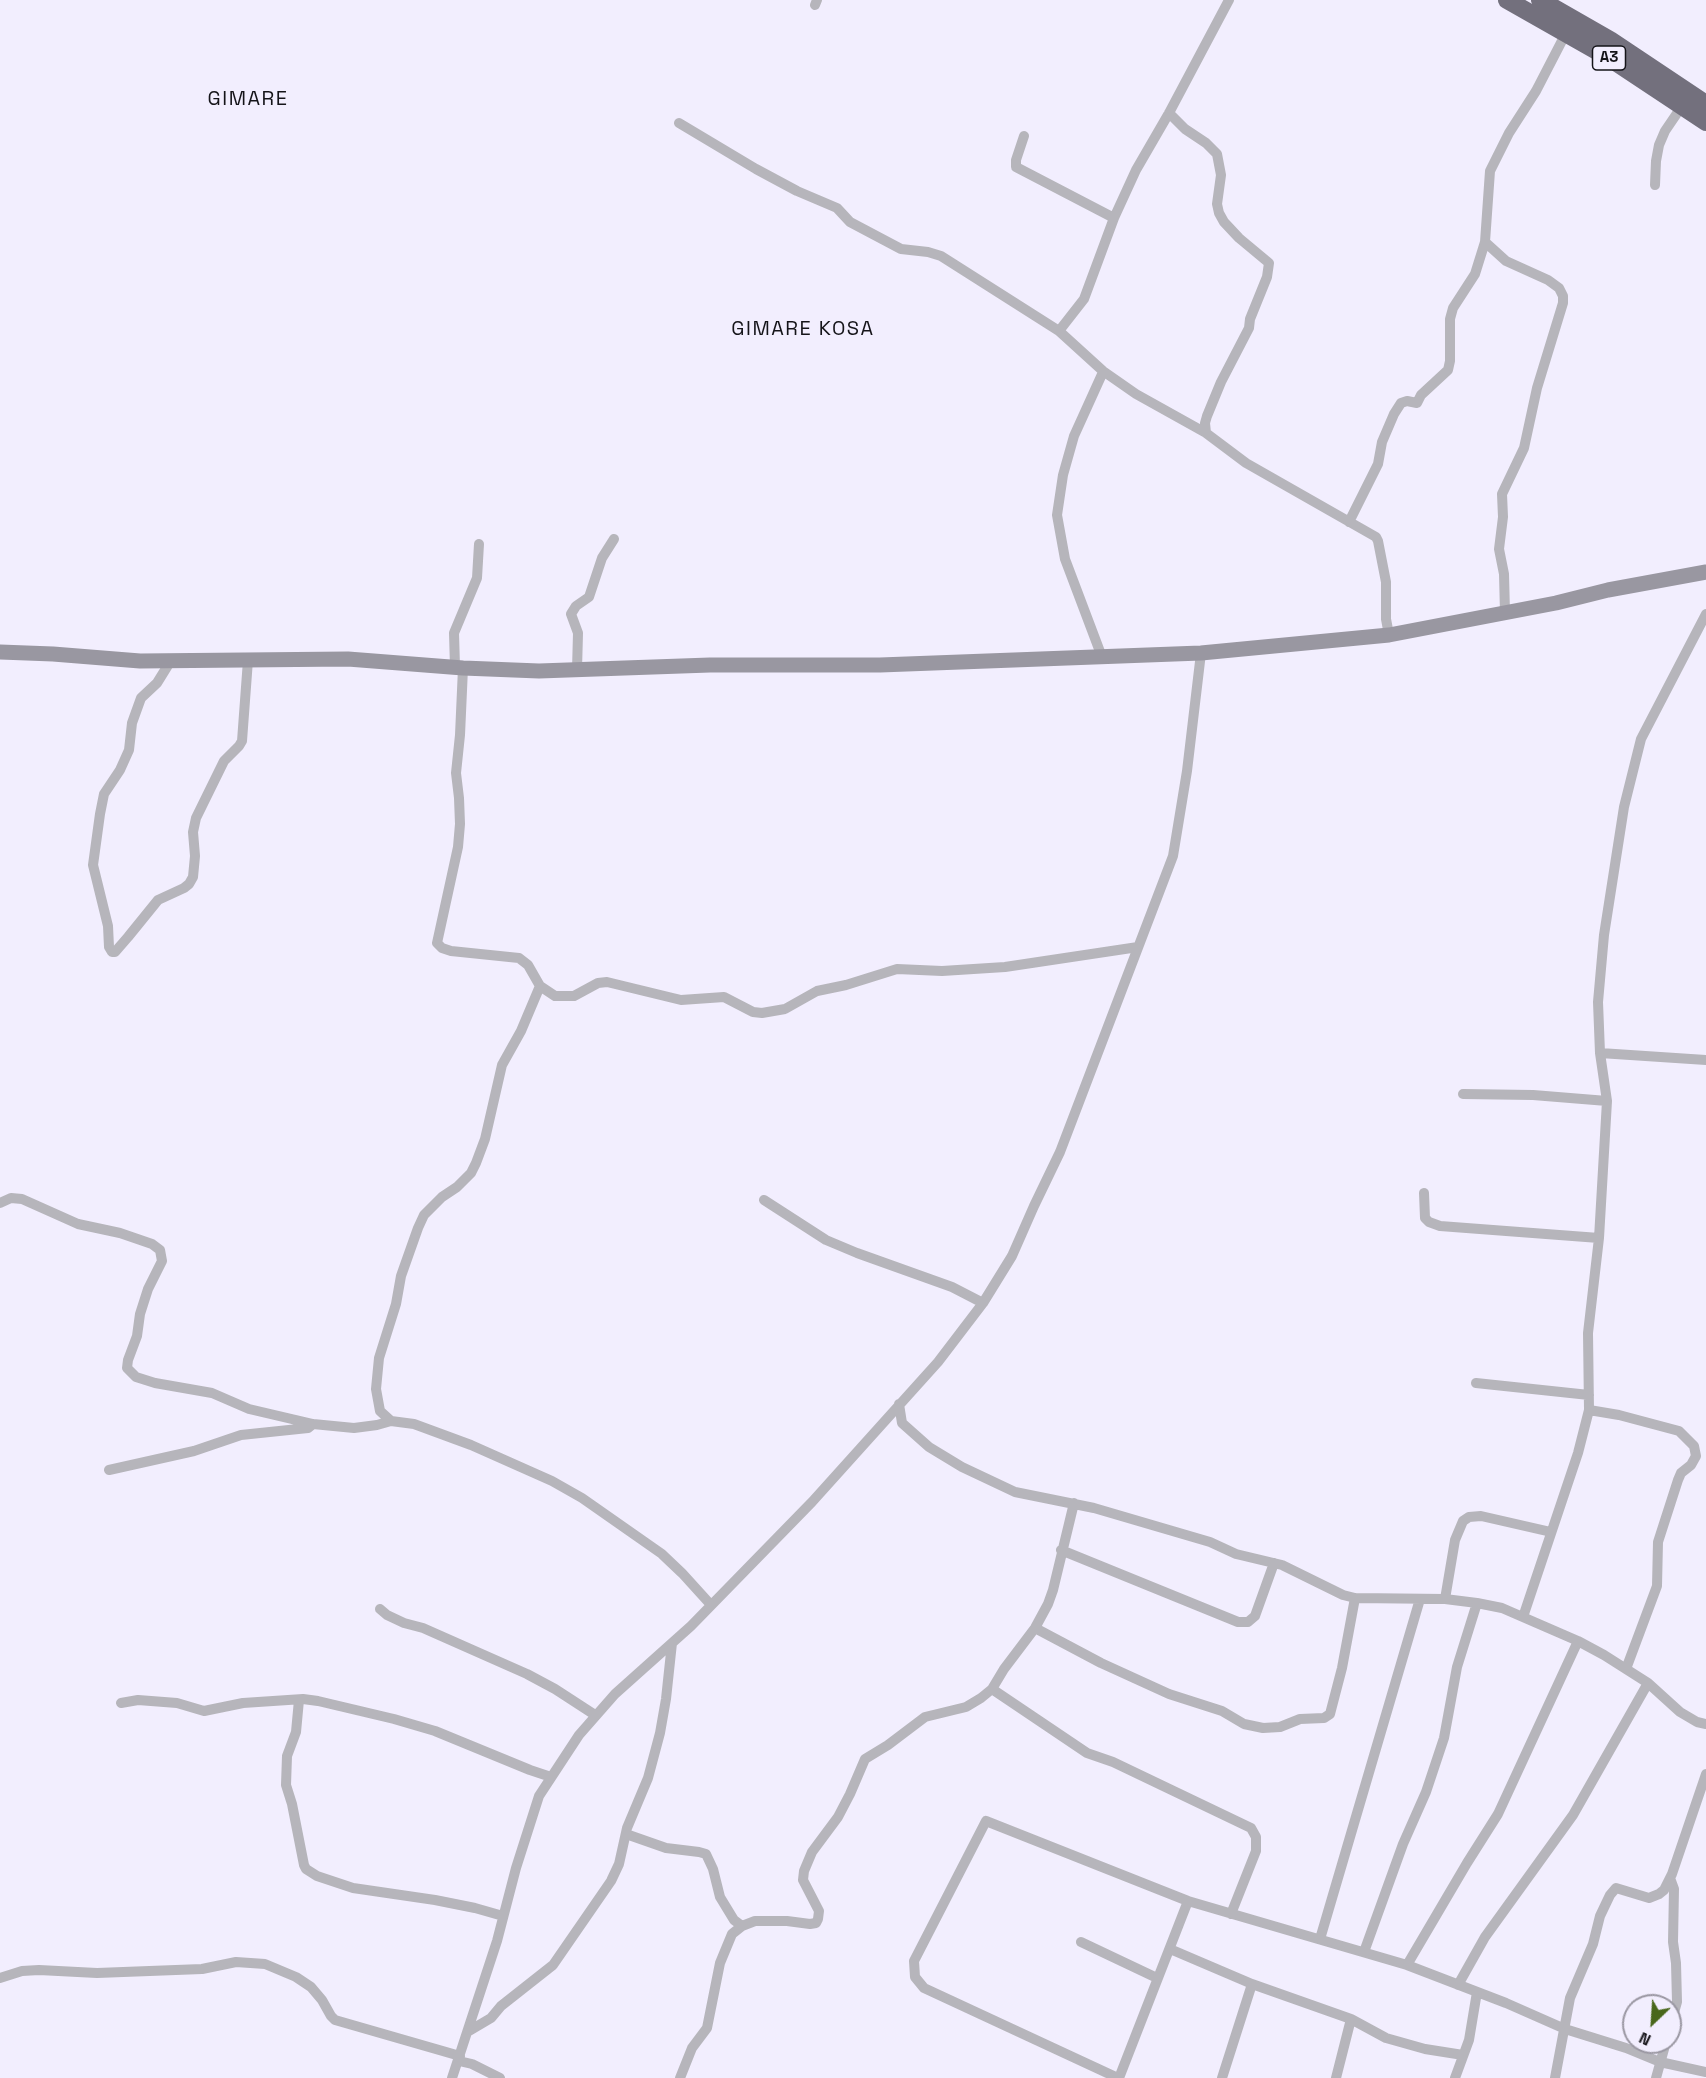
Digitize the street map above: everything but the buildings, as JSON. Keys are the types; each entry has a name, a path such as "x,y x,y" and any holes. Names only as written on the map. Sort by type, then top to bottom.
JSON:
{"highway":[{"name":"A3","path":"1507,0 1566,33 1706,122"},
{"name":"A3","path":"1540,0 1610,40 1706,104"}],"street":[{"path":"1059,331 1088,291 1114,218 1136,170 1229,0"},
{"path":"1349,522 1378,464 1382,442 1401,403 1407,401 1417,403 1421,395 1448,370 1450,319 1453,308 1475,274 1485,242 1489,179 1495,158 1536,91 1566,33"},
{"path":"1655,185 1659,145 1665,131 1683,106"},
{"path":"1169,113 1217,154 1221,175 1219,213 1224,222 1269,263 1267,277 1249,328 1221,382 1207,416 1206,433"},
{"path":"679,123 756,169 797,191 837,208 850,222 902,249 941,256 1059,331 1103,372 1136,394 1206,433 1246,463 1378,539 1386,582 1386,619 1389,635"},
{"path":"1024,136 1016,167 1114,218"},
{"path":"1485,242 1506,261 1548,280 1558,288 1563,296 1563,303 1537,388 1524,448 1502,495 1503,517 1500,549 1504,574 1505,613"},
{"path":"1102,657 1065,559 1056,515 1063,476 1074,436 1103,372"},
{"path":"577,670 578,633 571,618 572,612 576,606 589,597 602,558 614,539"},
{"path":"479,544 477,578 454,633 459,668 460,735 456,772 460,824 458,847 437,943 442,948 450,951 519,958 528,965 540,986 555,996 574,996 598,983 607,982 681,1000 724,997 753,1012 762,1013 785,1009 817,991 846,986 897,969 942,971 1005,967 1138,948"},
{"path":"0,652 170,662 348,658 459,668 539,671 710,665 880,665 1202,653 1389,635 1706,572"},
{"path":"1523,1617 1578,1453 1589,1410 1588,1333 1599,1238 1606,1101 1600,1053 1598,1002 1604,935 1624,807 1633,765 1646,727 1662,701 1706,614"},
{"path":"452,2078 469,2031 539,1796 579,1735 615,1694 711,1605 812,1502 884,1419 938,1362 982,1303 1012,1257 1060,1152 1173,856 1187,771 1202,653"},
{"path":"170,662 157,683 141,698 132,723 129,750 120,770 104,794 100,814 93,864 112,952 115,952 158,900 184,888 193,877 195,856 193,832 196,818 224,761 242,741 248,660"},
{"path":"392,1421 380,1411 376,1389 378,1358 396,1304 401,1276 424,1215 471,1173 476,1163 502,1065 521,1031 540,986"},
{"path":"1600,1053 1706,1060"},
{"path":"1463,1094 1533,1095 1606,1101"},
{"path":"1424,1193 1425,1218 1440,1226 1599,1238"},
{"path":"0,1203 11,1198 22,1199 78,1224 120,1233 152,1244 160,1250 162,1261 148,1290 128,1360 127,1368 136,1377 155,1383 212,1393 249,1408 313,1424 354,1428 392,1421 414,1424 471,1445 582,1498 662,1554 711,1605"},
{"path":"764,1200 826,1240 952,1287 982,1303"},
{"path":"1476,1383 1589,1395"},
{"path":"898,1404 902,1423"},
{"path":"1589,1410 1619,1414 1674,1430 1688,1439 1701,1456 1681,1473 1658,1542 1657,1586 1626,1669"},
{"path":"884,1419 902,1423 914,1435 943,1456 1015,1492 1074,1503 1210,1542 1236,1554 1274,1563 1343,1595 1355,1598 1445,1599 1477,1602 1502,1608 1578,1641 1648,1683 1680,1712 1693,1720 1706,1724"},
{"path":"109,1470 194,1451 241,1435 308,1428 313,1424"},
{"path":"680,2078 692,2048 707,2028 720,1963 728,1941 737,1926 764,1920 816,1923 819,1911 803,1880 804,1871 812,1852 850,1794 861,1765 865,1759 925,1717 966,1707 992,1689 1035,1628 1048,1604 1060,1567 1061,1550 1074,1503"},
{"path":"1445,1599 1455,1540 1463,1521 1468,1516 1481,1516 1551,1532"},
{"path":"1061,1550 1238,1623 1248,1622 1255,1616 1274,1563"},
{"path":"1035,1628 1101,1663 1169,1694 1222,1711 1244,1724 1263,1728 1280,1727 1300,1719 1324,1718 1330,1714 1342,1668 1355,1598"},
{"path":"1320,1939 1420,1599"},
{"path":"1364,1952 1403,1844 1426,1792 1444,1738 1457,1667 1477,1602"},
{"path":"380,1609 387,1616 423,1628 527,1674 555,1689 595,1716"},
{"path":"1407,1965 1498,1814 1578,1641"},
{"path":"469,2031 491,2018 501,2006 544,1974 558,1959 611,1881 648,1778 660,1733 672,1643"},
{"path":"1458,1985 1485,1937 1573,1815 1648,1683"},
{"path":"992,1689 1087,1753 1113,1762 1251,1828 1256,1837 1256,1851 1231,1914"},
{"path":"121,1703 138,1700 177,1702 204,1711 243,1703 318,1701 428,1729 551,1777"},
{"path":"299,1700 296,1732 288,1756 286,1785 306,1869 317,1876 353,1888 445,1902 503,1916"},
{"path":"1555,2078 1570,1998 1593,1944 1600,1916 1612,1891 1616,1888 1649,1898 1664,1890 1706,1774"},
{"path":"1188,1901 1119,2078 924,1988 915,1977 914,1961 986,1821 1188,1901 1407,1965 1506,2002 1565,2029 1626,2048 1660,2062 1706,2072"},
{"path":"626,1834 666,1848 706,1854 713,1869 720,1897 737,1926"},
{"path":"1670,1878 1674,1889 1673,1942 1677,1994"},
{"path":"1081,1942 1157,1978"},
{"path":"1170,1949 1252,1984 1351,2019 1386,2038 1425,2049 1463,2055"},
{"path":"0,1978 22,1971 39,1970 97,1973 202,1969 236,1962 265,1965 296,1977 311,1987 335,2020 459,2059 500,2078"},
{"path":"1222,2078 1252,1984"},
{"path":"1455,2078 1468,2040 1477,1992"},
{"path":"1336,2078 1351,2019"},
{"path":"1656,2078 1662,2054"}],"district":[{"name":"GIMARE","path":"248,100"},
{"name":"GIMARE KOSA","path":"803,330"}]}
